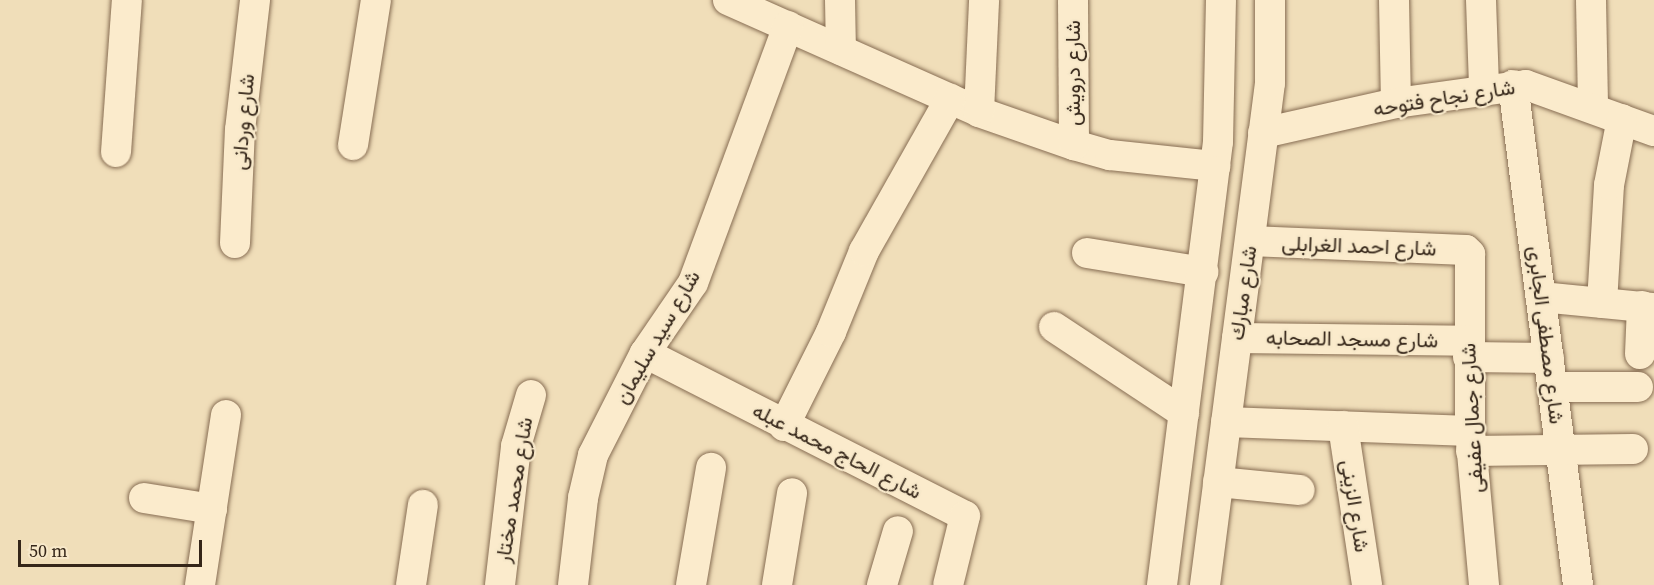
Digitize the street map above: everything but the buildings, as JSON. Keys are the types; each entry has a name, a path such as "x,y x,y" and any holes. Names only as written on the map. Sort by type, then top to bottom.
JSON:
{"street":[{"path":"116,152 127,0"},
{"name":"شارع وردانى","path":"235,243 241,121 255,0"},
{"path":"353,145 376,0"},
{"path":"728,0 756,6 788,26 980,112 1074,145 1110,155 1215,166"},
{"path":"840,0 841,50"},
{"path":"980,112 984,0"},
{"name":"شارع درويش","path":"1073,0 1074,145"},
{"name":"شارع مبارك","path":"1162,585 1215,166 1222,72 1221,0"},
{"name":"شارع مبارك","path":"1205,585 1270,83 1270,0"},
{"path":"1394,0 1396,103"},
{"path":"1481,0 1484,88"},
{"path":"1591,0 1593,106"},
{"name":"شارع سيد سليمان","path":"573,585 583,498 593,455 645,353 693,282 788,26"},
{"name":"شارع نجاح فتوحه","path":"1263,133 1396,103 1513,85 1543,88 1654,131"},
{"name":"شارع مصطفى الجابرى","path":"1513,85 1578,585"},
{"path":"784,426 831,332 864,251 950,99"},
{"path":"1602,303 1609,186 1622,118"},
{"name":"شارع احمد الغرابلى","path":"1250,242 1468,252"},
{"name":"شارع جمال عفيفى","path":"1468,252 1471,441 1484,585"},
{"path":"1088,253 1203,272"},
{"path":"1541,297 1648,307 1640,354"},
{"path":"1054,327 1184,412"},
{"name":"شارع مسجد الصحابه","path":"1237,338 1468,349 1549,358"},
{"name":"شارع الحاج محمد عبله","path":"645,353 784,426 965,516 948,585"},
{"path":"1553,387 1638,387"},
{"name":"شارع محمد مختار","path":"500,585 516,446 531,395"},
{"path":"200,585 226,415"},
{"path":"1226,422 1343,426 1561,450 1633,449"},
{"name":"شارع الزينى","path":"1343,426 1367,585"},
{"path":"691,585 711,468"},
{"path":"1218,482 1300,490"},
{"path":"777,585 792,493"},
{"path":"144,498 212,509"},
{"path":"411,585 423,505"},
{"path":"882,585 898,531"}]}
